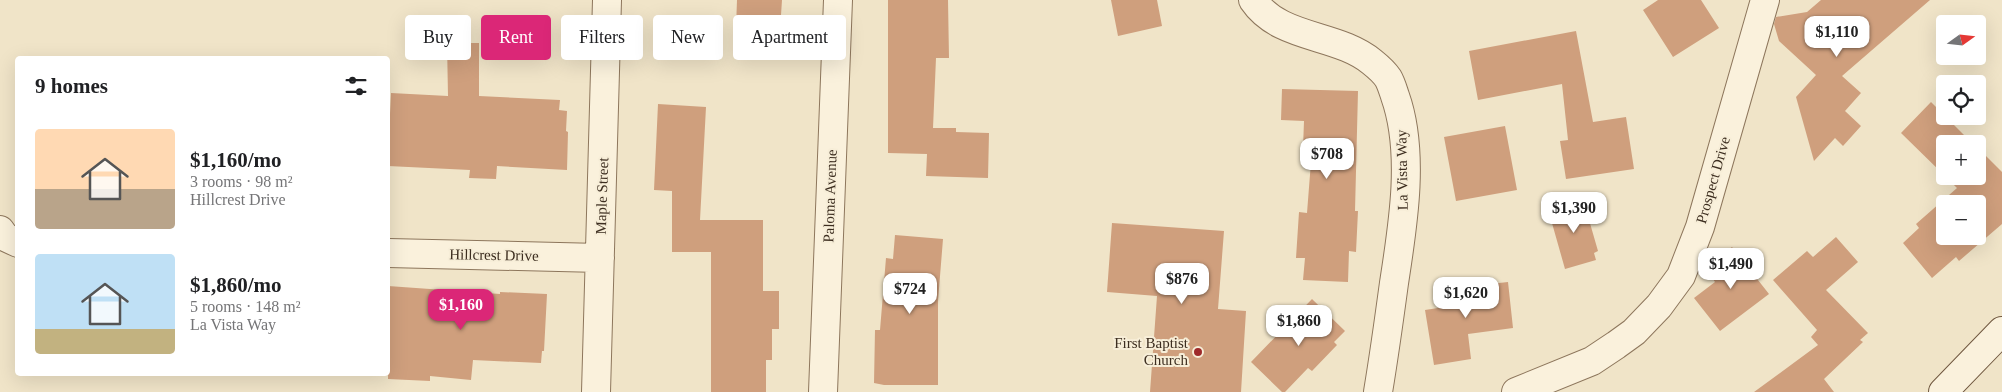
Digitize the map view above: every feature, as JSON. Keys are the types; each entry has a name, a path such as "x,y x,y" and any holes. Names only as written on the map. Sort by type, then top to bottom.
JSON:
{"street":[{"name":"Maple Street","path":"596,392 607,0"},
{"name":"Paloma Avenue","path":"823,392 838,0"},
{"name":"La Vista Way","path":"1253,0 1258,8 1275,21 1304,34 1352,50 1371,61 1388,78 1399,107 1405,161 1402,233 1378,392"},
{"name":"Prospect Drive","path":"1516,392 1592,361 1616,345 1634,332 1659,306 1681,276 1700,227 1765,0"},
{"path":"0,230 5,237 15,242"},
{"name":"Hillcrest Drive","path":"390,253 600,258"},
{"path":"1943,392 2002,331"}],"building":[{"path":"737,0 782,0 781,15 736,15"},
{"path":"888,0 948,0 949,58 936,58 933,128 956,128 956,132 989,133 988,178 926,176 927,154 888,153"},
{"path":"1111,0 1157,0 1162,26 1118,36"},
{"path":"1658,0 1701,0 1719,28 1673,57 1643,10"},
{"path":"1821,0 1930,0 1842,76 1861,93 1845,111 1861,126 1843,146 1835,138 1814,161 1796,97 1816,75 1779,41 1774,24 1776,17 1807,12"},
{"path":"1576,31 1593,122 1626,117 1634,169 1566,179 1560,141 1568,140 1562,84 1478,100 1469,51"},
{"path":"471,43 479,43 479,96 560,100 559,110 567,111 567,170 497,166 496,179 469,178 470,170 390,166 391,93 448,96 447,60 471,60"},
{"path":"1282,89 1358,91 1355,211 1358,211 1356,252 1349,251 1348,282 1303,280 1305,258 1296,258 1299,212 1307,213 1312,149 1303,148 1304,121 1281,120"},
{"path":"1931,102 1936,107 1936,125 1954,125 1964,135 1936,135 1936,167 1901,133"},
{"path":"658,104 706,107 700,220 763,220 763,291 779,291 779,329 772,329 772,360 766,360 766,392 711,392 711,252 672,252 672,191 654,190"},
{"path":"1505,126 1517,190 1456,201 1444,137"},
{"path":"1986,156 2002,172 2002,224 1986,238 1986,195 1949,195 1957,188 1954,185 1986,185"},
{"path":"1583,199 1598,251 1594,253 1596,260 1565,269 1548,209"},
{"path":"1936,206 1936,245 1978,245 1959,261 1956,257 1932,278 1903,243 1919,228 1916,224"},
{"path":"1112,223 1224,231 1218,309 1246,311 1241,392 1150,392 1157,296 1107,292"},
{"path":"895,235 943,239 938,301 938,385 884,385 874,383 875,330 880,330 886,258 893,259"},
{"path":"1836,237 1858,262 1826,290 1868,333 1860,340 1863,342 1824,379 1834,392 1754,392 1818,345 1811,337 1817,330 1773,280 1807,251 1813,257"},
{"path":"1732,247 1769,294 1720,331 1694,298 1715,282 1711,276 1717,271 1711,263"},
{"path":"1508,282 1513,328 1468,334 1471,359 1434,365 1425,310 1438,308 1435,290"},
{"path":"390,286 500,294 500,292 547,294 544,351 542,351 541,363 473,360 471,380 430,376 430,381 388,379 388,376 390,376"},
{"path":"1312,299 1345,331 1334,342 1337,345 1312,371 1308,368 1285,392 1282,392 1251,362"}],"place":[{"name":"First Baptist Church","path":"1198,352"}]}
